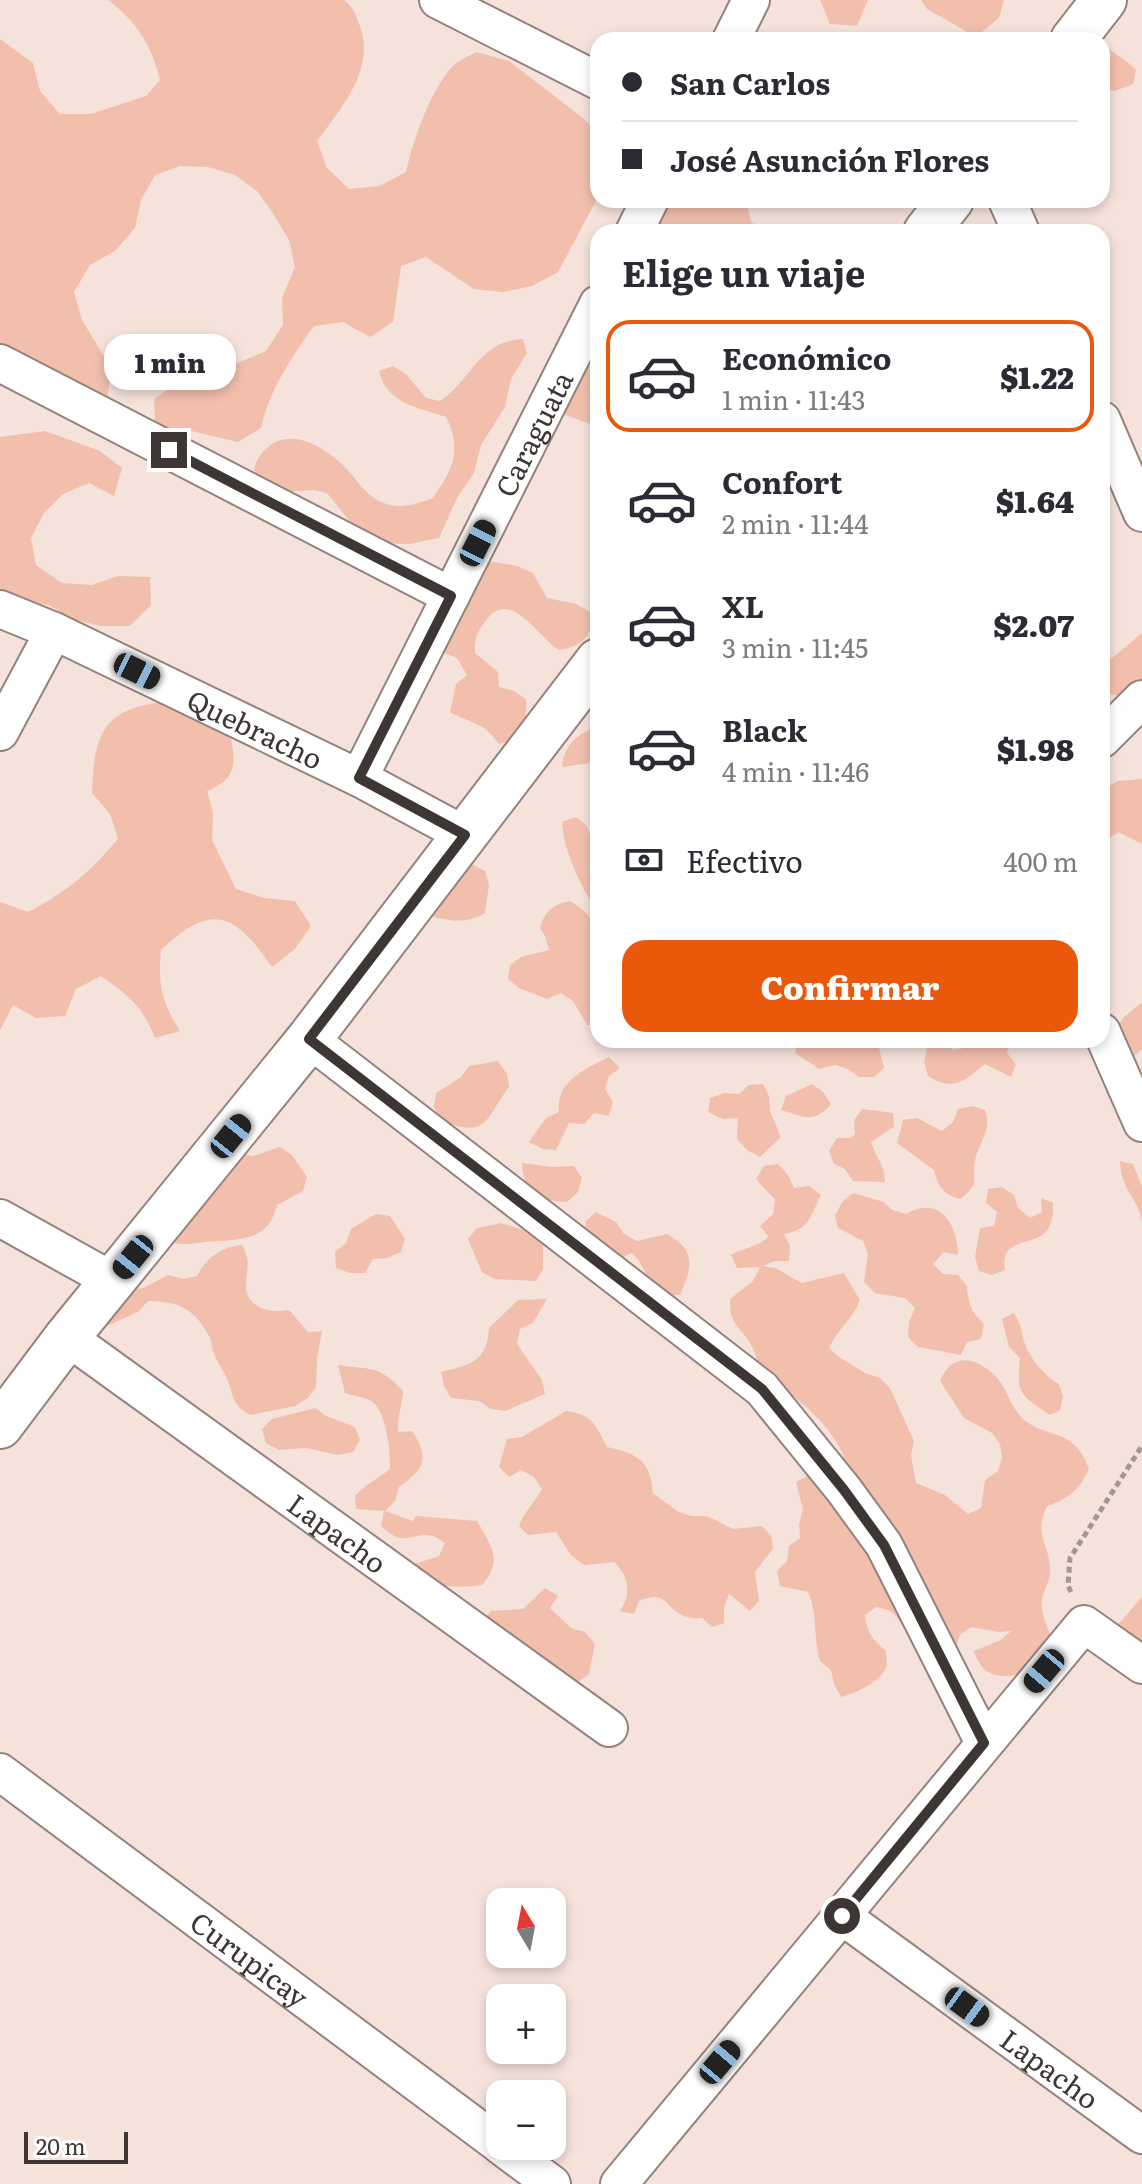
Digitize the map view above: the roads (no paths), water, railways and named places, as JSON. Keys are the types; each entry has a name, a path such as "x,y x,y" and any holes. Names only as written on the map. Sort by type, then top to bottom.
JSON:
{"street":[{"path":"438,0 590,77"},
{"path":"735,32 751,0"},
{"path":"1079,32 1104,0"},
{"path":"932,224 945,208"},
{"name":"Caraguata","path":"359,778 590,320"},
{"path":"0,363 451,596"},
{"path":"1110,439 1142,513"},
{"name":"Quebracho","path":"0,609 54,631 359,778 465,835"},
{"path":"0,732 54,631"},
{"path":"0,1426 67,1337 309,1039 590,671"},
{"path":"1110,731 1142,699"},
{"path":"309,1039 762,1389 884,1545 984,1743"},
{"path":"1109,1048 1142,1123"},
{"path":"0,1218 113,1281"},
{"name":"Lapacho","path":"67,1337 609,1728"},
{"path":"619,2184 1084,1624 1142,1665"},
{"name":"Curupicay","path":"0,1772 486,2136"},
{"name":"Lapacho","path":"842,1916 1142,2135"},
{"name":"Curupicay","path":"519,2160 552,2184"}]}
